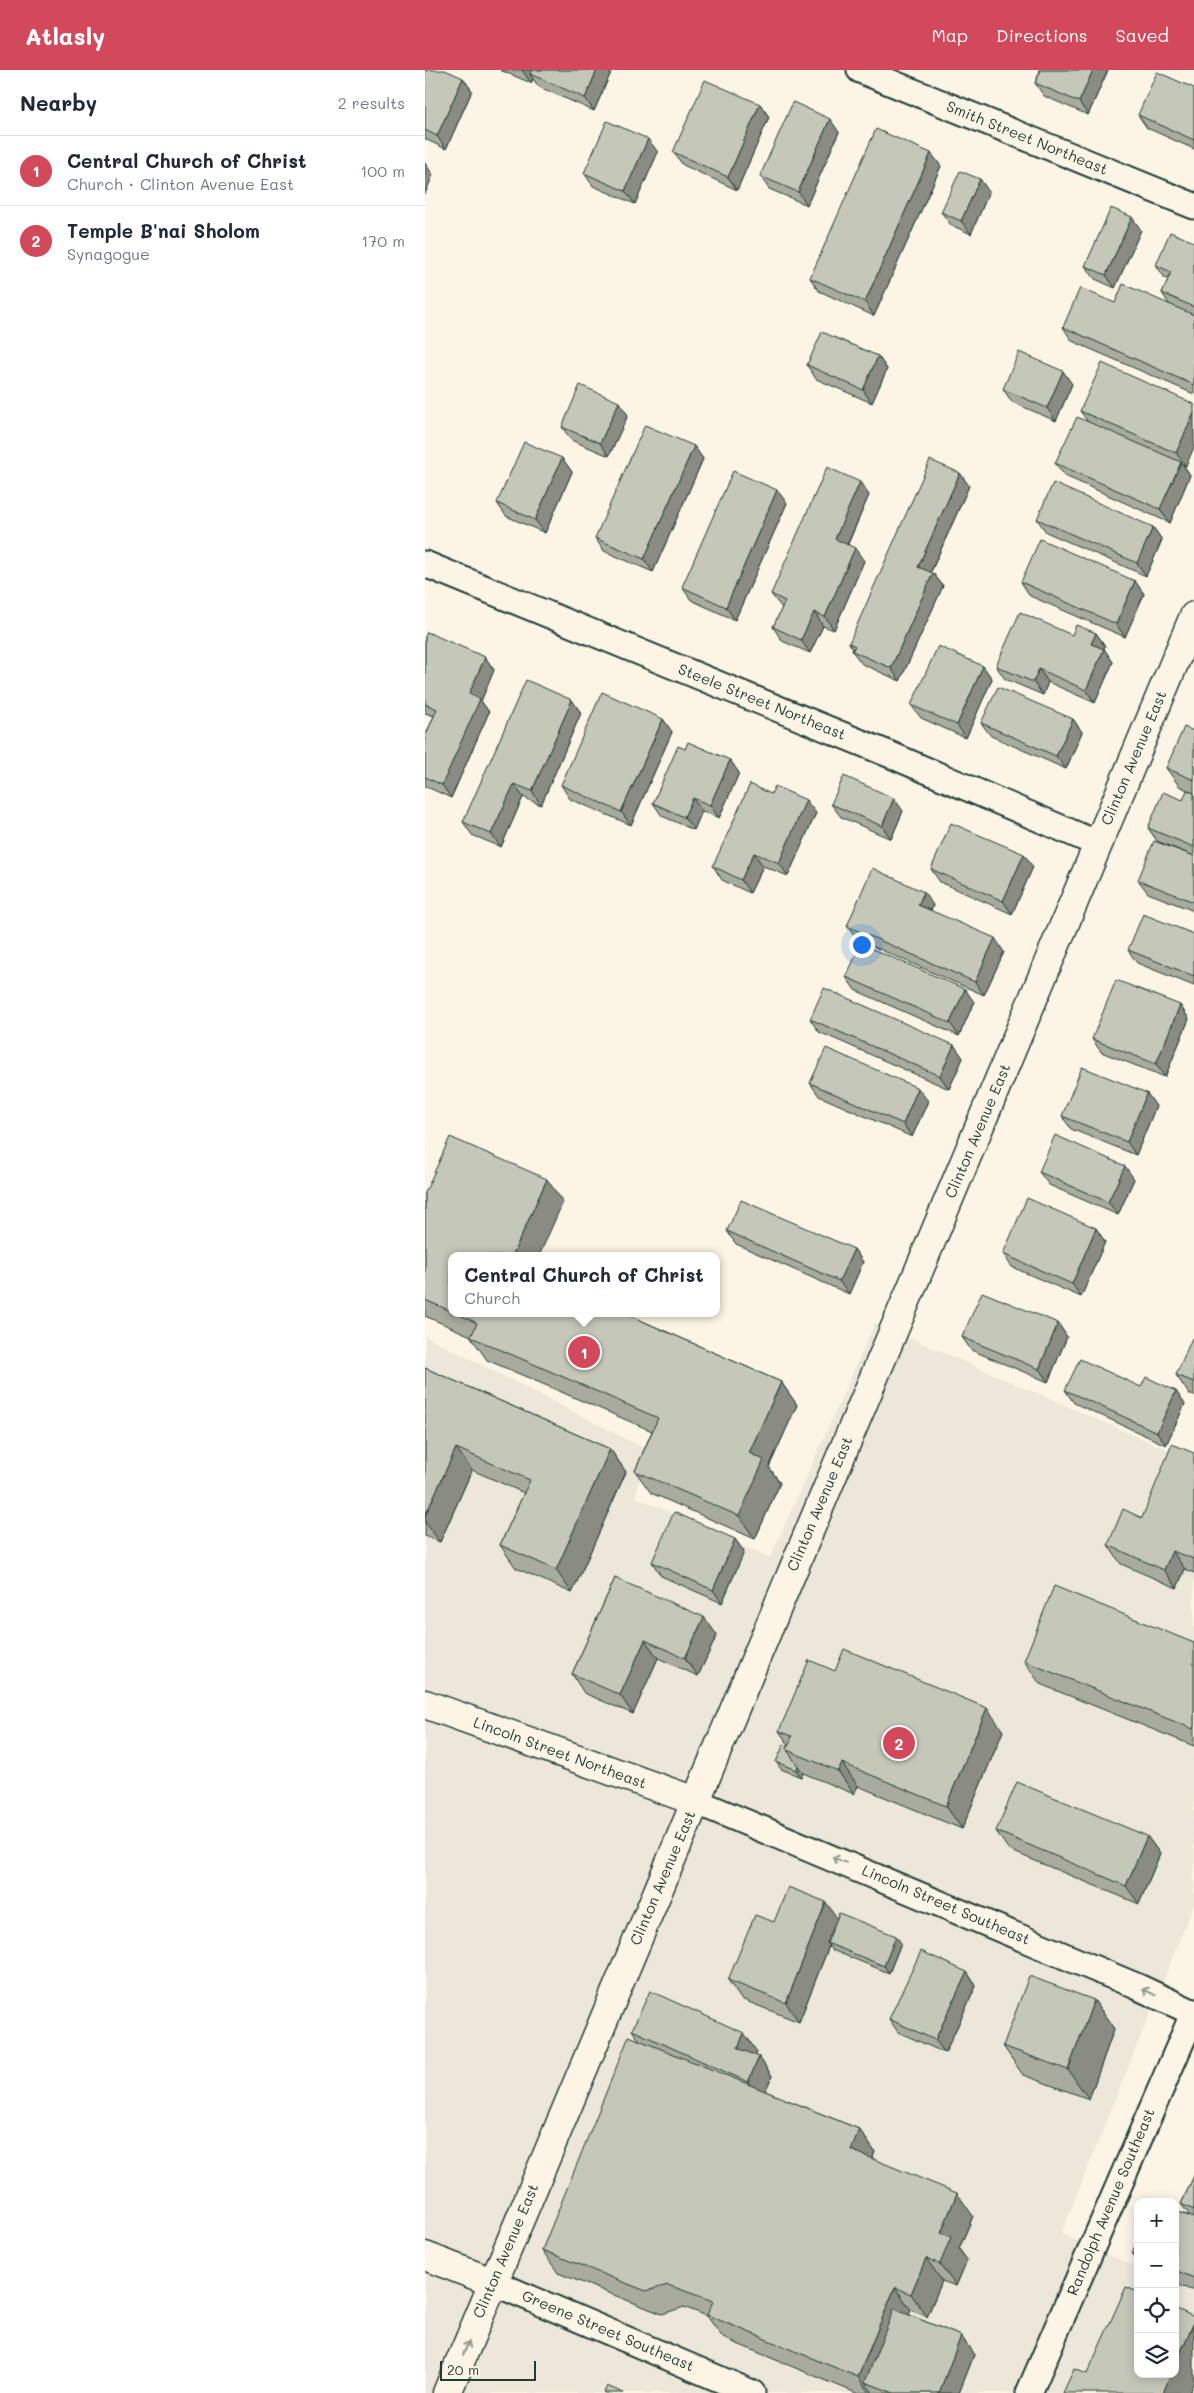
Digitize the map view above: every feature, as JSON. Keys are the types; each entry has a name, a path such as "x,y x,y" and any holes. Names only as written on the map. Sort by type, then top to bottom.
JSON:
{"street":[{"name":"Smith Street Northeast","path":"861,70 1194,206"},
{"name":"Steele Street Northeast","path":"425,564 891,755 1098,844"},
{"name":"Clinton Avenue East","path":"447,2393 492,2282 1194,616"},
{"name":"Lincoln Street Northeast","path":"425,1704 695,1801"},
{"name":"Lincoln Street Southeast","path":"695,1801 1136,1986 1194,2013"},
{"name":"Randolph Avenue Southeast","path":"1029,2393 1194,2013"},
{"path":"425,2256 492,2282"},
{"name":"Greene Street Southeast","path":"492,2282 752,2393"}],"shaded area":[{"path":"875,1323 1194,1461 1194,1904 1061,2234 1134,2266 1134,2378 1179,2378 1179,2285 1194,2291 1194,2393 425,2393 425,1336 644,1448 636,1497 770,1558"}],"building":[{"path":"425,70 445,70 463,78 437,136 425,130"},
{"path":"532,70 597,70 585,98 530,74"},
{"path":"1041,70 1093,70 1079,102 1035,83"},
{"path":"1157,72 1194,88 1194,140 1138,115"},
{"path":"705,80 760,104 728,177 673,152"},
{"path":"793,102 830,119 798,192 760,176"},
{"path":"607,121 648,139 625,191 584,173"},
{"path":"876,129 931,153 865,302 810,278"},
{"path":"960,171 980,179 961,221 941,212"},
{"path":"1111,208 1132,217 1106,275 1085,266"},
{"path":"1170,232 1194,242 1194,307 1162,293 1171,272 1156,265"},
{"path":"1123,284 1194,315 1194,385 1063,327 1080,288 1115,303"},
{"path":"822,332 878,356 863,390 807,365"},
{"path":"1019,352 1063,371 1047,408 1003,389"},
{"path":"1102,363 1194,404 1194,413 1176,453 1080,411"},
{"path":"580,385 619,402 600,443 562,427"},
{"path":"1077,417 1181,462 1160,509 1055,463"},
{"path":"645,425 694,446 644,559 595,538"},
{"path":"524,442 562,458 535,520 497,503"},
{"path":"930,460 960,473 918,567 933,573 891,668 852,651 855,646 849,643"},
{"path":"827,467 860,482 835,539 855,548 825,617 814,612 801,640 773,627 785,601 771,594"},
{"path":"733,471 777,490 726,607 682,587"},
{"path":"1053,483 1153,527 1137,563 1037,519"},
{"path":"1040,539 1135,581 1116,624 1021,582"},
{"path":"1020,612 1072,635 1076,625 1096,633 1091,644 1104,649 1086,690 1039,669 1033,682 996,666"},
{"path":"427,632 485,657 469,694 480,699 442,785 425,777 425,737 437,709 425,704 425,637"},
{"path":"938,646 983,666 957,725 911,705"},
{"path":"526,680 572,700 532,791 514,784 491,834 463,822"},
{"path":"998,687 1073,719 1056,756 981,723"},
{"path":"602,692 663,719 621,812 561,785"},
{"path":"1184,727 1194,731 1194,780 1166,768"},
{"path":"688,742 730,760 710,805 693,798 684,817 653,803 678,746 685,749"},
{"path":"844,776 894,798 882,826 831,804"},
{"path":"750,784 771,794 775,786 806,800 779,863 754,853 741,880 713,866"},
{"path":"1187,790 1194,793 1194,847 1148,828 1163,792 1183,800"},
{"path":"951,823 1024,854 1003,901 931,869"},
{"path":"1154,841 1194,856 1194,902 1138,880"},
{"path":"872,868 924,892 918,905 995,938 975,982 847,926"},
{"path":"1143,914 1194,934 1194,976 1128,950"},
{"path":"861,944 965,989 950,1023 846,977"},
{"path":"1116,980 1180,1005 1156,1064 1092,1039"},
{"path":"824,988 954,1045 940,1076 810,1019"},
{"path":"826,1048 918,1088 903,1124 810,1083"},
{"path":"1082,1067 1147,1093 1127,1142 1062,1116"},
{"path":"1055,1135 1125,1166 1108,1202 1039,1172"},
{"path":"450,1137 547,1179 514,1252 448,1252 448,1310 425,1300 425,1193"},
{"path":"1027,1198 1096,1228 1072,1284 1003,1254"},
{"path":"741,1200 854,1249 839,1281 727,1231"},
{"path":"982,1292 1058,1323 1039,1369 962,1337"},
{"path":"464,1317 633,1317 781,1382 749,1453 764,1460 739,1516 635,1471 658,1418 471,1337 477,1323"},
{"path":"1192,1338 1194,1339 1194,1382 1176,1375"},
{"path":"1080,1359 1141,1387 1146,1377 1176,1391 1157,1432 1065,1390"},
{"path":"425,1368 610,1449 556,1570 500,1545 530,1480 456,1448 425,1516"},
{"path":"1172,1444 1194,1453 1194,1559 1172,1551 1164,1570 1108,1545 1123,1509 1142,1518"},
{"path":"674,1512 735,1539 713,1590 652,1562"},
{"path":"615,1578 704,1617 685,1658 645,1640 620,1695 572,1674"},
{"path":"1054,1586 1194,1643 1193,1729 1024,1661"},
{"path":"844,1649 987,1708 946,1806 842,1763 838,1771 787,1750 792,1736 779,1731 809,1660 835,1671"},
{"path":"784,1744 788,1746 787,1750 798,1766 796,1770 776,1762"},
{"path":"1017,1782 1147,1836 1126,1886 996,1831"},
{"path":"788,1887 826,1902 786,2003 728,1980 755,1915 774,1922"},
{"path":"839,1913 896,1936 884,1966 827,1943"},
{"path":"921,1951 967,1972 935,2040 889,2019"},
{"path":"1029,1976 1094,2000 1068,2070 1003,2046"},
{"path":"650,1991 744,2033 738,2048 759,2057 748,2082 632,2030"},
{"path":"629,2036 859,2129 851,2150 957,2193 941,2233 951,2237 940,2264 926,2258 911,2294 895,2287 858,2377 707,2315 713,2301 668,2285 646,2291 542,2250"},
{"path":"1194,2176 1194,2210 1181,2204"},
{"path":"1179,2212 1194,2218 1194,2278 1179,2272"},
{"path":"1126,2287 1134,2290 1134,2378 1169,2378 1163,2393 1063,2393 1074,2369 1087,2374"},
{"path":"894,2309 961,2336 939,2393 894,2393 865,2382"},
{"path":"1179,2310 1194,2317 1194,2322 1179,2356"},
{"path":"607,2386 623,2393 604,2393"}],"place":[{"name":"Central Church of Christ","path":"584,1352"},
{"name":"Temple B'nai Sholom","path":"899,1743"}]}
